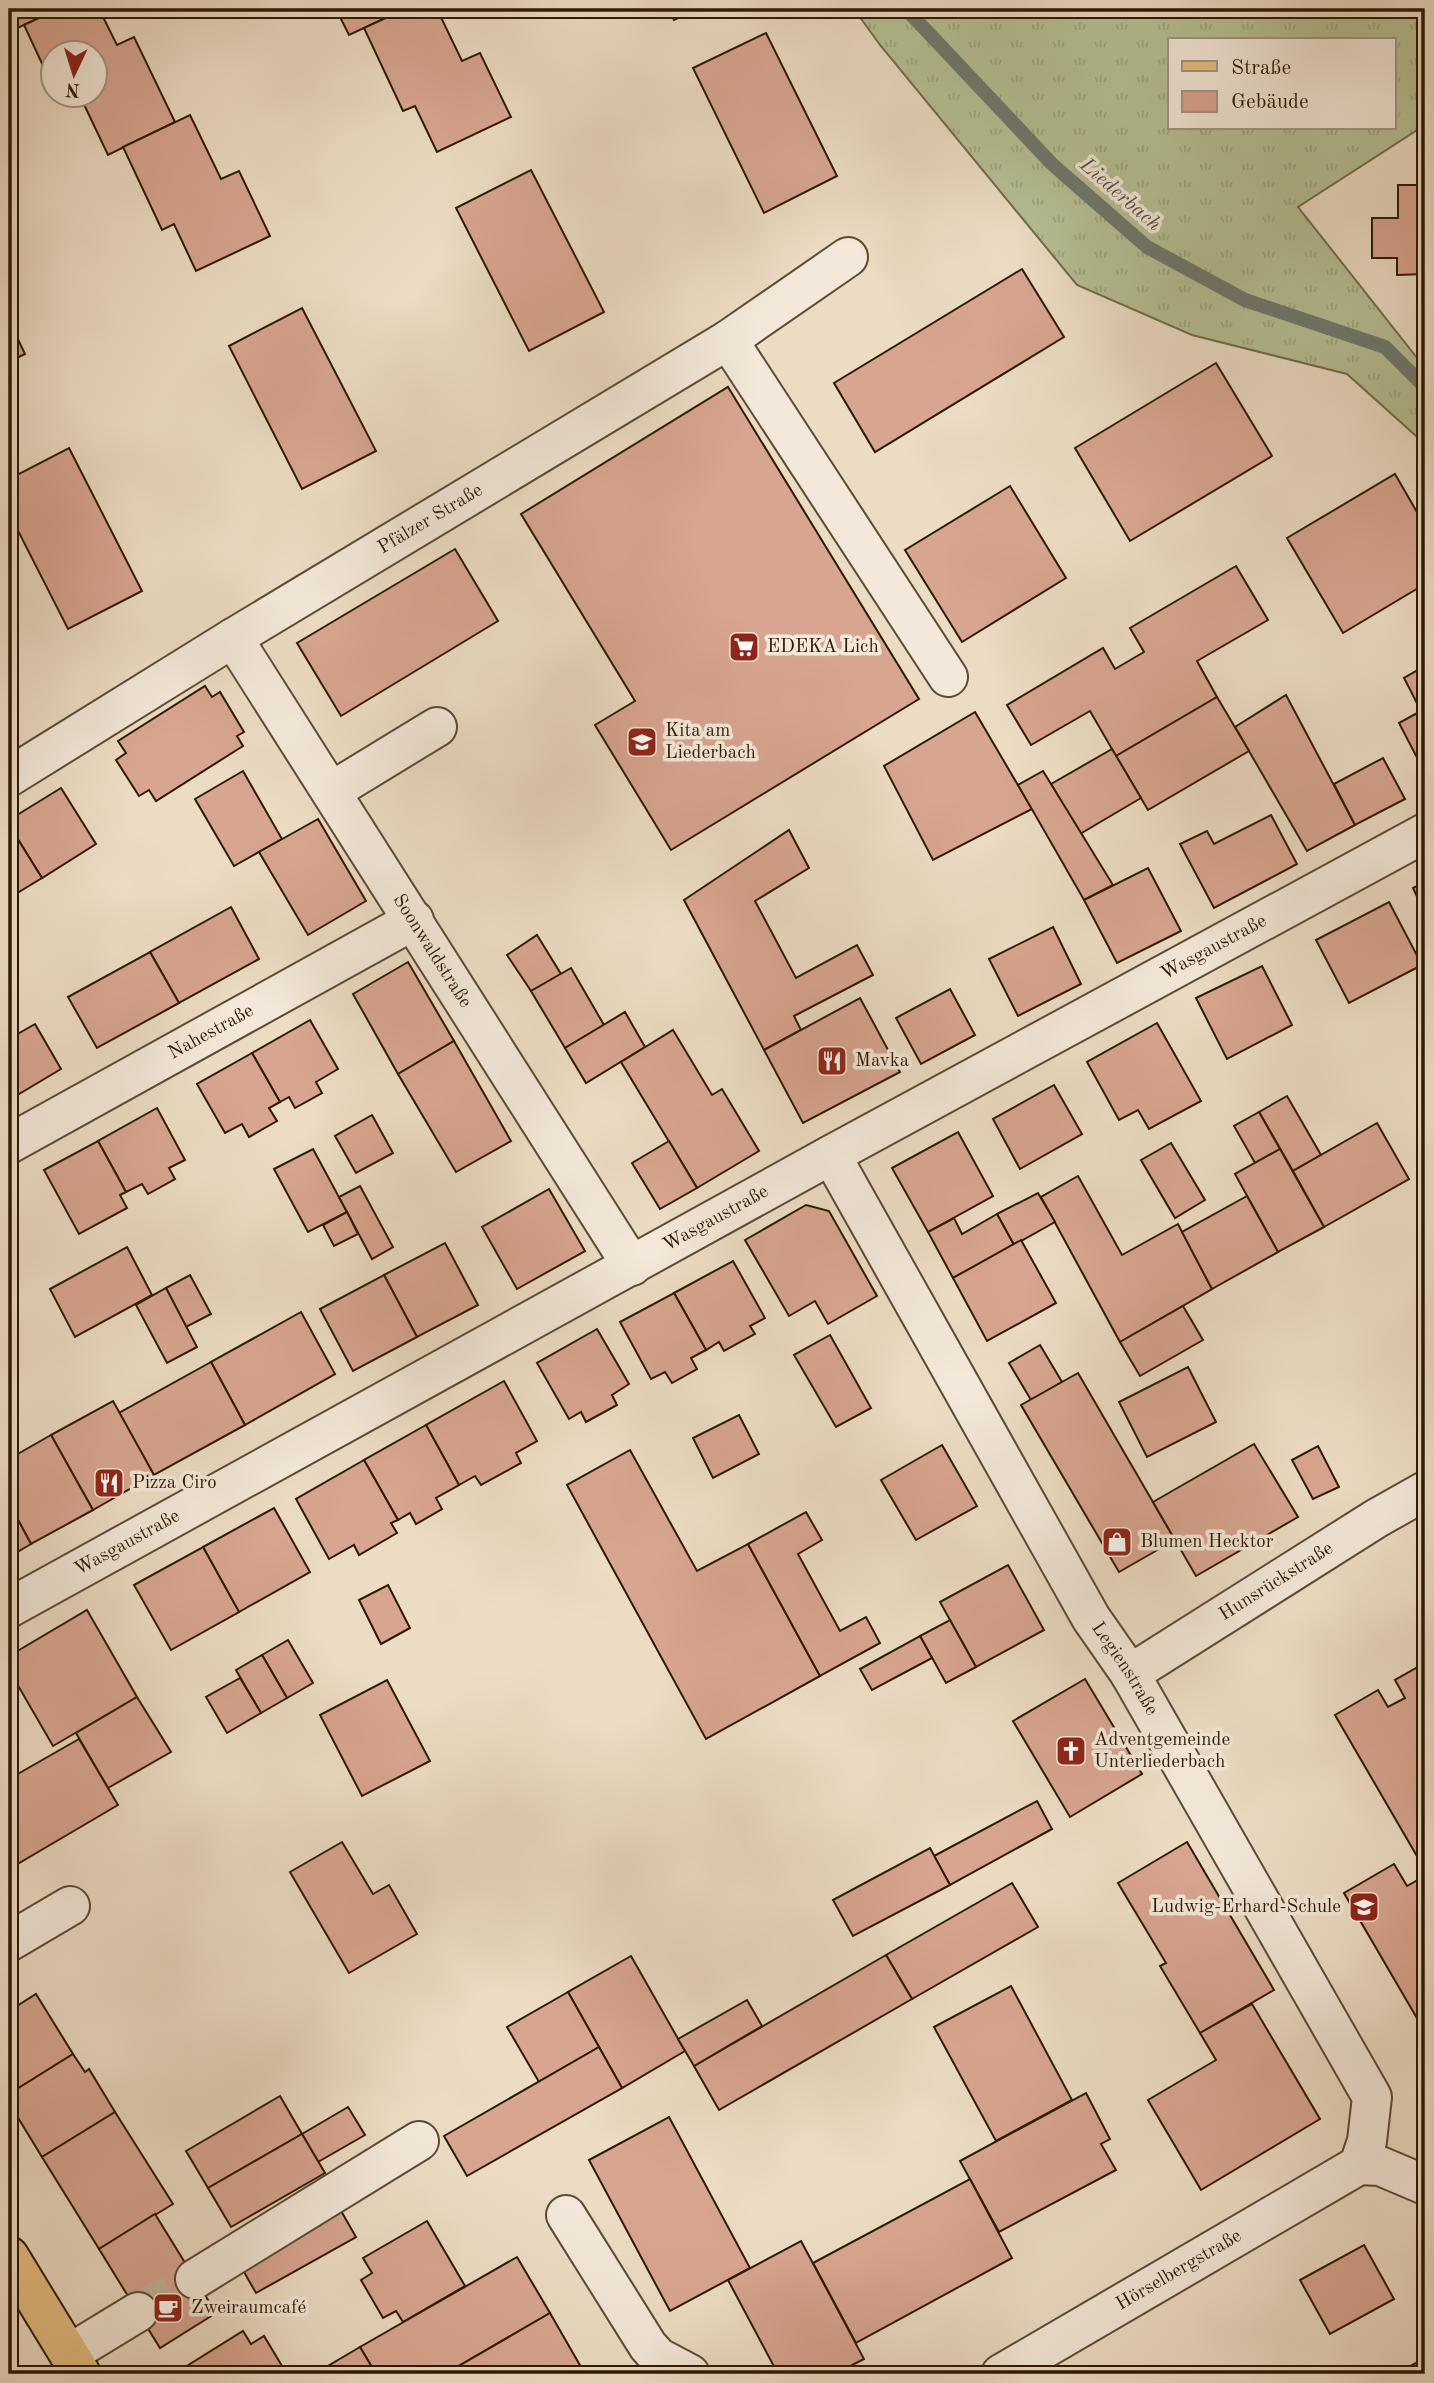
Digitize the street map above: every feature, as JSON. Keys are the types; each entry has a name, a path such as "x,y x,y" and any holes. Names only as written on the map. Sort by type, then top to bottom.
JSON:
{"main road":[{"path":"9,2256 75,2364"}],"street":[{"name":"Pfälzer Straße","path":"9,777 233,638 728,340 848,257"},
{"path":"728,340 948,677"},
{"name":"Soonwaldstraße","path":"233,638 632,1266"},
{"path":"332,791 438,727"},
{"name":"Wasgaustraße","path":"9,1608 831,1155 1425,833"},
{"name":"Nahestraße","path":"9,1144 414,920"},
{"name":"Legienstraße","path":"831,1155 1091,1618 1130,1674 1372,2097 1367,2141 1359,2165"},
{"name":"Hunsrückstraße","path":"1130,1674 1377,1518 1425,1491"},
{"path":"9,1942 70,1906"},
{"path":"195,2279 419,2141"},
{"path":"1359,2165 1380,2166 1425,2185"},
{"name":"Hörselbergstraße","path":"1001,2374 1359,2165"},
{"path":"566,2215 648,2346 658,2357 690,2374"},
{"path":"75,2364 138,2312"}],"green space":[{"path":"854,9 1425,9 1425,125 1298,207 1425,368 1425,444 1347,374 1192,335 1077,285 880,45"}],"building":[{"path":"9,9 58,9 9,32"},
{"path":"58,9 99,9 117,45 134,37 175,122 108,155 86,108 108,108 108,38 38,38 38,55 24,25"},
{"path":"336,9 405,9 349,35"},
{"path":"405,9 437,9 462,61 480,53 511,117 437,152 415,106 403,111 364,28"},
{"path":"669,9 698,9 674,20"},
{"path":"766,33 837,176 764,213 693,68"},
{"path":"190,115 221,179 239,171 270,236 196,271 174,224 162,230 123,147"},
{"path":"531,170 604,312 529,351 456,208"},
{"path":"1398,185 1425,185 1425,274 1397,275 1397,258 1372,258 1372,218 1398,218"},
{"path":"1022,269 1064,337 875,452 834,383"},
{"path":"302,308 376,451 302,489 229,346"},
{"path":"9,320 25,354 9,362"},
{"path":"1216,363 1272,456 1130,541 1075,448"},
{"name":"EDEKA Lich","path":"728,387 919,699 671,850 595,725 635,701 521,514"},
{"path":"69,448 142,591 68,629 9,513 9,479"},
{"path":"1395,474 1425,526 1425,584 1343,633 1287,538"},
{"path":"1010,486 1066,578 962,642 905,550"},
{"path":"455,549 498,621 341,716 297,643"},
{"path":"1236,566 1268,620 1197,661 1217,697 1116,756 1090,711 1031,745 1007,705 1103,648 1115,669 1144,652 1130,628"},
{"path":"1425,666 1425,773 1399,723 1421,711 1404,678"},
{"path":"205,686 212,697 220,692 244,732 237,736 243,746 156,801 149,790 139,796 116,760 126,753 118,741"},
{"path":"1286,695 1355,825 1307,851 1235,727"},
{"path":"1217,697 1249,751 1148,810 1116,756"},
{"path":"975,712 1032,809 933,860 884,766"},
{"path":"1112,749 1141,798 1080,834 1051,784"},
{"path":"1383,758 1405,799 1355,825 1334,784"},
{"path":"243,771 282,839 234,866 195,799"},
{"path":"1043,771 1113,885 1084,900 1018,785"},
{"path":"61,788 96,844 42,878 9,825 9,820"},
{"path":"1271,815 1297,864 1214,908 1180,844 1207,831 1214,844"},
{"path":"318,819 366,901 308,935 259,852"},
{"path":"9,825 42,878 9,898"},
{"path":"789,830 809,868 755,901 796,978 857,945 873,975 794,1016 801,1030 764,1050 684,900"},
{"path":"1148,868 1181,931 1117,963 1084,900"},
{"path":"1425,882 1425,914 1413,888"},
{"path":"1389,902 1422,965 1349,1003 1316,940"},
{"path":"231,907 259,959 179,1003 150,952"},
{"path":"1053,927 1081,984 1018,1016 989,959"},
{"path":"537,935 561,974 531,991 507,955"},
{"path":"150,952 179,1003 97,1048 68,997"},
{"path":"408,962 454,1041 398,1074 353,994"},
{"path":"1262,966 1292,1025 1227,1059 1196,998"},
{"path":"571,968 604,1025 565,1048 531,991"},
{"path":"950,989 975,1035 921,1064 896,1018"},
{"name":"Mavka","path":"860,998 900,1072 803,1123 764,1050"},
{"path":"625,1012 645,1047 586,1083 565,1048"},
{"path":"310,1020 338,1069 316,1082 322,1093 295,1108 289,1097 280,1102 252,1053"},
{"path":"1157,1023 1201,1101 1149,1129 1138,1110 1119,1120 1087,1062"},
{"path":"35,1024 61,1069 9,1100 9,1039"},
{"path":"673,1030 712,1095 722,1089 759,1151 697,1188 621,1062"},
{"path":"454,1041 511,1141 456,1172 398,1074"},
{"path":"252,1053 280,1102 269,1108 277,1121 249,1137 242,1124 225,1133 197,1084"},
{"path":"1054,1085 1082,1134 1020,1169 993,1119"},
{"path":"1287,1096 1321,1155 1293,1171 1259,1112"},
{"path":"157,1108 185,1160 169,1168 175,1179 148,1194 142,1184 126,1192 98,1141"},
{"path":"1259,1112 1280,1149 1255,1163 1234,1126"},
{"path":"372,1115 393,1153 356,1173 335,1136"},
{"path":"1377,1123 1409,1179 1324,1227 1293,1171"},
{"path":"958,1132 993,1196 928,1232 892,1168"},
{"path":"98,1141 126,1192 120,1195 127,1208 79,1234 44,1170"},
{"path":"669,1141 697,1188 660,1209 632,1163"},
{"path":"1171,1143 1205,1200 1175,1218 1141,1160"},
{"path":"313,1149 347,1212 308,1232 274,1169"},
{"path":"1280,1149 1324,1227 1278,1252 1235,1174"},
{"path":"1078,1176 1122,1255 1178,1224 1212,1289 1120,1342 1041,1197"},
{"path":"360,1186 393,1247 372,1259 339,1197"},
{"path":"549,1189 585,1251 517,1289 482,1227"},
{"path":"1038,1193 1055,1222 1014,1245 997,1214"},
{"path":"1247,1196 1278,1252 1212,1289 1182,1232"},
{"path":"806,1205 829,1211 877,1296 828,1324 815,1301 789,1316 745,1240"},
{"path":"347,1212 358,1234 334,1246 323,1225"},
{"path":"997,1214 1014,1245 953,1278 928,1232 954,1218 962,1234"},
{"path":"1021,1240 1056,1303 987,1341 953,1278"},
{"path":"445,1243 478,1305 417,1337 384,1275"},
{"path":"127,1247 152,1295 75,1337 50,1289"},
{"path":"733,1261 765,1318 750,1326 755,1334 724,1351 719,1342 706,1350 674,1293"},
{"path":"190,1275 211,1314 186,1327 166,1288"},
{"path":"384,1275 417,1337 353,1371 320,1309"},
{"path":"166,1288 197,1347 167,1363 136,1305"},
{"path":"674,1293 706,1350 691,1358 697,1369 672,1383 665,1372 651,1379 620,1322"},
{"path":"1183,1306 1203,1340 1140,1376 1120,1342"},
{"path":"301,1312 335,1374 245,1425 211,1362"},
{"path":"597,1329 629,1384 612,1395 617,1405 586,1422 581,1412 569,1419 537,1363"},
{"path":"830,1335 871,1408 836,1427 794,1355"},
{"path":"1040,1345 1062,1382 1031,1400 1009,1363"},
{"path":"211,1362 245,1425 154,1475 119,1413"},
{"path":"1188,1367 1216,1422 1147,1457 1119,1402"},
{"path":"1078,1373 1175,1540 1119,1572 1021,1405"},
{"path":"504,1381 537,1441 516,1453 521,1463 481,1485 475,1476 459,1485 426,1425"},
{"path":"113,1401 154,1475 93,1510 51,1435"},
{"path":"739,1415 759,1454 713,1478 693,1438"},
{"path":"426,1425 459,1485 436,1498 442,1509 416,1524 410,1513 398,1520 364,1460"},
{"path":"51,1435 93,1510 31,1544 9,1503 9,1459"},
{"path":"1254,1444 1298,1517 1196,1576 1153,1502"},
{"path":"942,1445 977,1506 916,1540 881,1480"},
{"path":"1318,1446 1339,1487 1313,1499 1292,1460"},
{"path":"630,1450 697,1571 748,1544 820,1676 706,1739 567,1485"},
{"path":"364,1460 398,1520 391,1523 397,1533 359,1555 354,1545 329,1559 296,1499"},
{"path":"9,1503 31,1544 9,1557"},
{"path":"274,1508 310,1572 239,1612 203,1547"},
{"path":"806,1512 822,1540 798,1554 840,1631 866,1617 880,1643 820,1676 748,1544"},
{"path":"203,1547 239,1612 171,1650 134,1585"},
{"path":"1008,1565 1044,1630 976,1667 940,1602"},
{"path":"388,1585 410,1628 381,1644 359,1600"},
{"path":"87,1610 137,1697 53,1746 9,1670 9,1656"},
{"path":"950,1620 976,1667 946,1683 920,1636"},
{"path":"920,1636 932,1658 872,1690 860,1669"},
{"path":"288,1640 313,1683 287,1698 262,1655"},
{"path":"262,1655 287,1698 261,1713 236,1670"},
{"path":"1425,1663 1425,1870 1335,1715 1378,1690 1388,1707 1405,1698 1395,1680"},
{"path":"240,1678 261,1713 227,1733 206,1697"},
{"path":"1085,1679 1142,1774 1070,1817 1013,1721"},
{"path":"387,1680 430,1761 362,1796 320,1715"},
{"path":"137,1697 171,1752 108,1788 76,1733"},
{"path":"79,1739 118,1805 9,1869 9,1779"},
{"path":"1037,1801 1052,1829 950,1885 934,1856"},
{"path":"342,1842 373,1894 389,1885 417,1934 349,1973 290,1872"},
{"path":"1187,1842 1274,1990 1200,2033 1160,1966 1166,1963 1118,1883"},
{"path":"930,1848 950,1885 853,1936 833,1900"},
{"path":"1394,1864 1407,1886 1425,1876 1425,2032 1344,1893"},
{"path":"1012,1883 1038,1927 912,1999 886,1955"},
{"path":"886,1955 912,1999 719,2110 694,2066"},
{"path":"631,1956 685,2051 622,2088 568,1992"},
{"path":"1011,1986 1072,2100 996,2141 934,2027"},
{"path":"568,1992 599,2047 539,2082 507,2027"},
{"path":"36,1994 73,2054 9,2094 9,2011"},
{"path":"747,2000 762,2026 694,2066 678,2039"},
{"path":"1252,2004 1320,2119 1201,2190 1148,2100 1216,2060 1200,2033"},
{"path":"599,2047 622,2088 467,2176 444,2136"},
{"path":"73,2054 85,2072 89,2069 115,2112 42,2157 9,2103 9,2094"},
{"path":"1086,2093 1110,2139 1101,2144 1116,2170 999,2232 960,2161"},
{"path":"280,2096 302,2134 208,2188 186,2151"},
{"path":"348,2107 365,2135 318,2162 302,2134"},
{"path":"115,2112 173,2204 99,2249 42,2157"},
{"path":"669,2117 750,2268 670,2311 589,2160"},
{"path":"302,2134 325,2173 231,2227 208,2188"},
{"path":"970,2179 1012,2258 856,2343 813,2263"},
{"path":"340,2209 356,2237 256,2293 240,2265"},
{"path":"155,2214 216,2313 160,2348 99,2249"},
{"path":"427,2221 465,2286 403,2322 396,2311 383,2318 361,2280 372,2273 363,2258"},
{"path":"801,2241 864,2359 835,2374 778,2374 728,2280"},
{"path":"1364,2245 1394,2299 1330,2334 1300,2280"},
{"path":"517,2257 550,2313 445,2374 376,2374 360,2347"},
{"path":"550,2313 585,2374 445,2374"},
{"path":"243,2331 251,2344 264,2336 282,2366 269,2374 174,2374"},
{"path":"360,2347 376,2374 316,2373"},
{"path":"1425,2358 1425,2374 1396,2374"}],"waterway":[{"name":"Liederbach","path":"906,9 1052,164 1147,247 1245,300 1385,347 1425,387"}],"tunnel":[{"path":"138,2312 195,2279"}],"place":[{"name":"EDEKA Lich","path":"744,647"},
{"name":"Kita am Liederbach","path":"642,742"},
{"name":"Mavka","path":"832,1061"},
{"name":"Pizza Ciro","path":"109,1483"},
{"name":"Blumen Hecktor","path":"1117,1542"},
{"name":"Adventgemeinde Unterliederbach","path":"1071,1751"},
{"name":"Ludwig-Erhard-Schule","path":"1364,1907"},
{"name":"Zweiraumcafé","path":"168,2308"}]}
